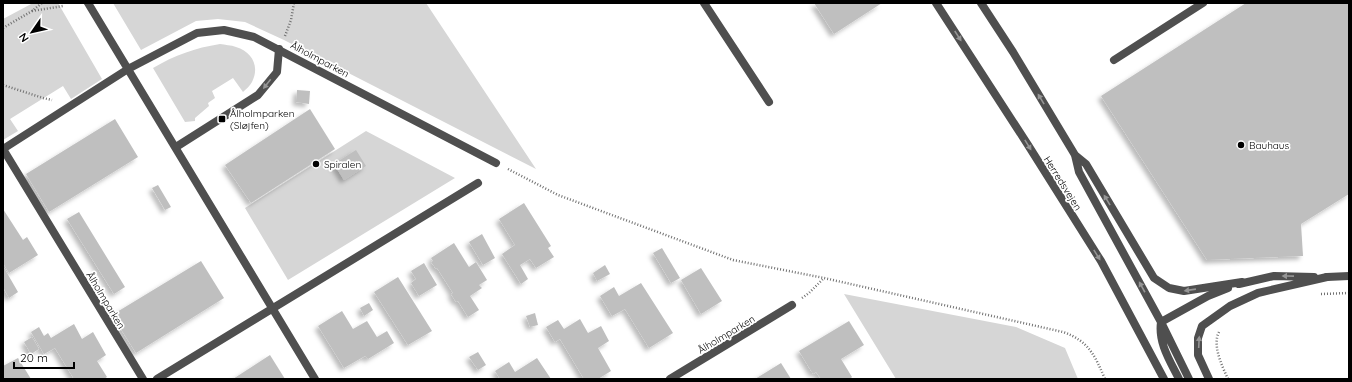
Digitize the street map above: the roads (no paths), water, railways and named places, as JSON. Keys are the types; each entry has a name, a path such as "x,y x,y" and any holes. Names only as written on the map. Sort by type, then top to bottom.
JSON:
{"street":[{"path":"88,3 315,379"},
{"path":"704,3 769,102"},
{"name":"Herredsvejen","path":"936,3 1028,144 1101,261 1164,379"},
{"name":"Herredsvejen","path":"981,3 1075,155 1079,172 1161,322 1189,379"},
{"path":"1114,60 1203,3"},
{"name":"Ålholmparken","path":"143,379 3,149 128,69 197,33 224,30 254,37 496,163"},
{"path":"176,147 258,95 277,72 278,49"},
{"path":"1075,155 1086,164 1154,278 1169,288 1184,292 1274,276 1349,276"},
{"path":"157,379 478,183"},
{"path":"1209,379 1198,355 1198,338 1202,326 1230,306 1258,294 1327,277"},
{"path":"1179,379 1161,342 1161,322 1208,296 1242,282"},
{"name":"Ålholmparken","path":"670,379 792,305"}],"place":[{"name":"Ålholmparken (Sløjfen)","path":"222,119"},
{"name":"Bauhaus","path":"1241,145"},
{"name":"Spiralen","path":"316,164"}]}
